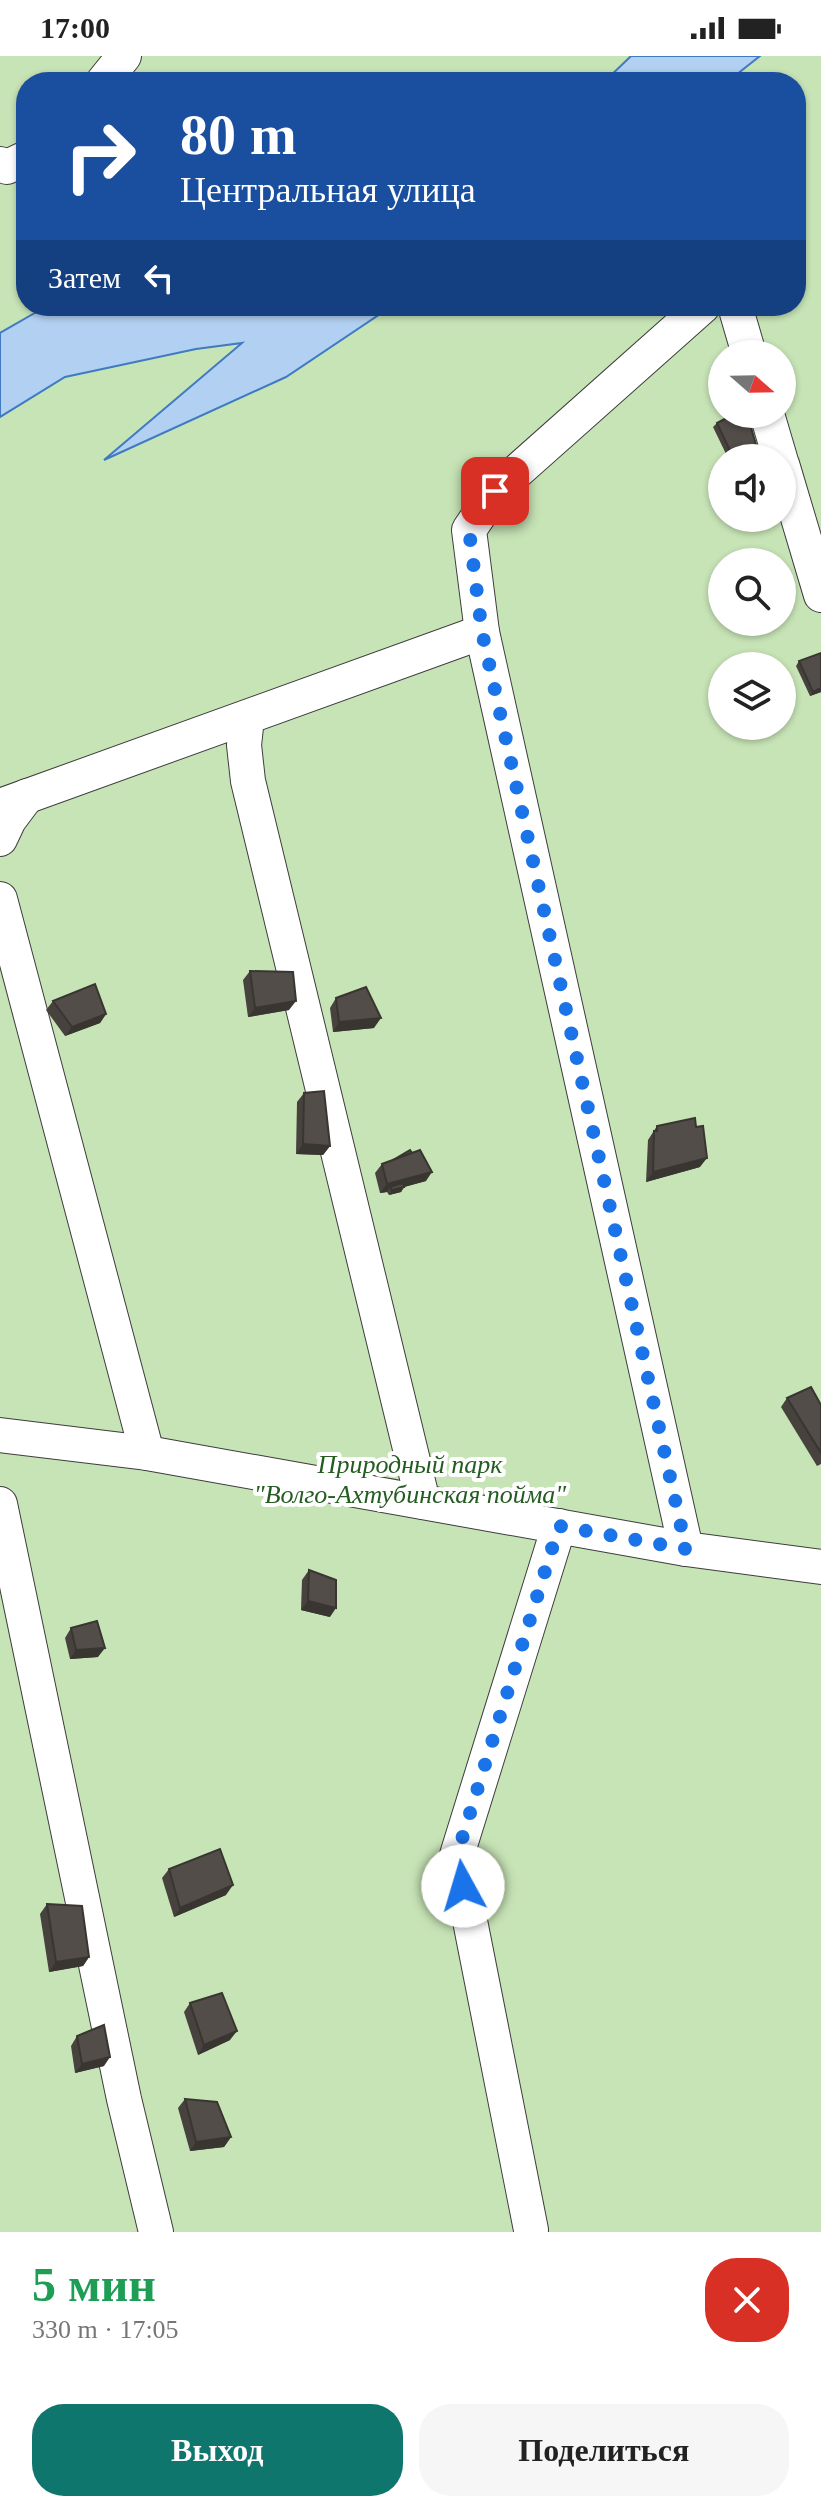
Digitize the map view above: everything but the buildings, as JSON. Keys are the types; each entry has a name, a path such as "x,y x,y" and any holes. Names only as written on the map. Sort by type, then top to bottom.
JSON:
{"street":[{"path":"111,72 124,56"},
{"path":"686,1549 482,632 469,530 495,491 692,316"},
{"path":"738,316 745,340"},
{"path":"796,511 821,595"},
{"path":"0,839 13,801 482,632"},
{"path":"247,718 244,745 248,781 423,1502"},
{"path":"0,899 147,1453"},
{"path":"0,1435 147,1453 686,1549 821,1567"},
{"path":"0,1504 121,2083 156,2232"},
{"path":"531,2230 457,1855 559,1526"}],"green space":[{"name":"Природный парк \"Волго-Ахтубинская пойма\"","path":"0,56 821,56 821,2232 0,2232"}],"water":[{"path":"631,56 760,56 740,72 614,72"},
{"path":"30,316 377,316 286,377 104,460 242,343 196,349 65,377 0,417 0,333"}],"route":[{"path":"463,1886 457,1855 559,1526 686,1549 482,632 469,530 495,491"}]}
